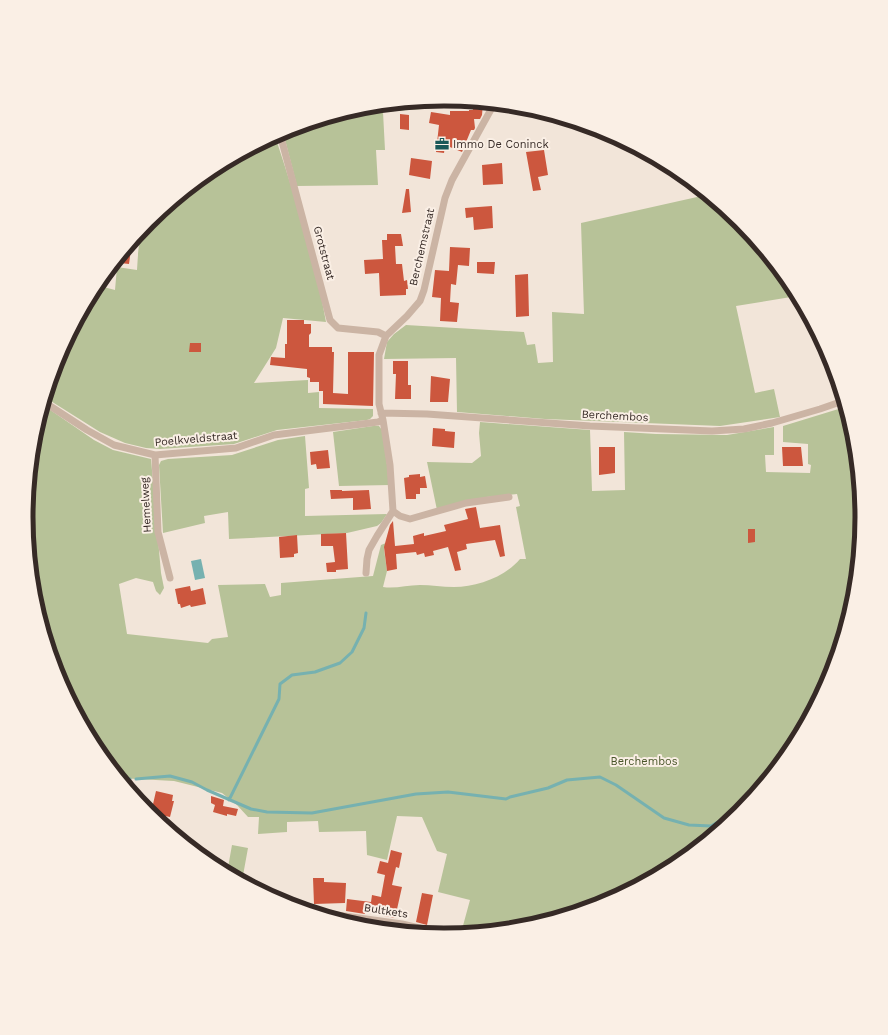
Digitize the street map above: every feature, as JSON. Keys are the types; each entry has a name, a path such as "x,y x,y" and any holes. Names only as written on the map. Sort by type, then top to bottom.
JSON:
{"street":[{"name":"Berchemstraat","path":"393,511 390,465 379,396 379,355 386,336 420,301 424,290 445,198 452,180 491,109"},
{"name":"Grotstraat","path":"282,140 330,320 338,328 378,332 386,336"},
{"name":"Berchembos","path":"382,416 427,414 590,426 712,431 744,429 772,423 820,410 838,403"},
{"name":"Poelkveldstraat","path":"49,405 87,430 114,445 155,455 236,448 274,436 378,422 382,416"},
{"name":"Hemelweg","path":"155,455 158,532 170,578"},
{"path":"366,573 367,559 370,550 393,511 400,516 410,519 466,504 509,497"},
{"name":"Bultkets","path":"346,916 402,924 419,928"}],"green space":[{"path":"448,106 383,112 385,150 376,150 378,185 297,186 285,139 312,128 364,114 417,107"},
{"path":"277,142 310,252 326,322 283,318 276,348 254,383 308,380 308,393 319,392 319,408 373,409 373,416 367,420 277,430 234,444 160,449 146,448 125,443 100,432 50,401 64,360 75,336 102,289 103,287 115,290 118,267 137,270 138,250 140,241 153,227 173,208 216,176 262,149"},
{"path":"700,196 735,227 770,267 791,297 736,306 755,393 774,389 780,417 720,426 545,419 457,412 456,358 384,359 387,342 394,334 406,325 524,332 527,345 535,344 538,363 553,362 552,312 584,314 581,223"},
{"path":"48,408 94,440 113,450 151,459 161,573 164,588 160,595 156,591 153,582 136,578 119,584 127,634 208,643 212,639 228,637 218,585 265,584 270,597 281,595 281,583 373,576 381,545 386,543 384,549 387,571 383,587 392,588 420,585 463,587 481,583 499,576 520,559 526,559 516,507 520,506 517,494 487,497 437,510 427,462 472,463 481,456 479,433 480,422 590,430 592,491 625,490 624,432 727,435 774,427 774,455 765,455 766,472 810,473 811,465 808,464 808,444 783,442 783,426 840,408 847,437 854,491 854,544 847,598 841,624 824,675 813,699 786,746 770,768 735,808 694,844 672,859 626,886 576,907 524,921 462,928 470,900 438,892 447,854 437,851 422,817 397,816 387,860 367,855 366,831 319,832 318,821 287,822 287,832 258,834 259,817 248,817 237,805 222,793 174,781 127,778 102,746 88,723 64,675 55,650 41,598 34,544 33,518 37,464 41,437"},
{"path":"379,426 382,430 390,485 339,486 333,432"},
{"path":"305,436 309,488 305,489 305,516 387,514 381,523 377,526 347,533 229,539 228,512 204,516 205,523 163,533 159,465 161,461 168,459 232,455 278,440"},
{"path":"232,845 248,848 243,876 228,867"}],"water":[{"path":"201,559 205,578 195,580 191,561"}],"building":[{"path":"473,107 483,108 482,115 480,119 474,119 475,128 474,130 471,130 462,152 445,145 444,153 436,152 439,125 429,123 431,112 450,115 450,111 473,110"},
{"path":"400,114 409,115 409,130 400,129"},
{"path":"544,150 548,175 538,177 541,190 533,191 526,152"},
{"path":"411,158 432,161 430,179 409,175"},
{"path":"502,163 503,184 483,185 482,165"},
{"path":"406,189 409,189 411,212 402,213"},
{"path":"492,206 493,228 474,230 473,217 466,218 465,208"},
{"path":"387,234 401,234 403,246 395,246 396,264 402,264 404,281 407,280 408,289 406,289 406,295 380,296 379,273 365,274 364,260 383,259 382,240 387,240"},
{"path":"450,247 470,248 469,266 458,265 456,285 451,284 450,302 459,303 457,322 440,321 441,298 432,297 435,270 449,271"},
{"path":"131,252 129,264 121,263"},
{"path":"477,262 495,262 494,274 477,273"},
{"path":"528,274 529,316 516,317 515,275"},
{"path":"287,320 304,320 304,324 311,324 309,347 332,347 332,352 334,352 333,393 348,394 348,352 374,352 373,406 323,404 323,391 319,391 319,382 310,382 310,378 307,377 307,369 270,365 271,357 285,358 285,344 287,344"},
{"path":"190,343 201,343 201,352 189,352"},
{"path":"393,361 408,361 408,385 411,385 411,399 395,399 396,374 393,374"},
{"path":"431,376 450,379 448,402 430,402"},
{"path":"433,428 455,432 454,448 432,446"},
{"path":"599,447 615,447 615,473 599,475"},
{"path":"782,447 801,447 803,466 783,466"},
{"path":"328,450 330,468 317,469 316,464 311,465 310,452"},
{"path":"420,474 420,477 425,476 427,488 420,488 420,494 416,494 416,499 406,499 404,478 409,477 409,475"},
{"path":"330,490 369,490 371,509 353,510 353,498 331,499"},
{"path":"476,507 480,528 500,525 505,556 500,557 495,540 466,544 467,549 457,552 461,570 455,571 448,547 433,551 434,555 425,557 424,553 417,555 416,552 396,554 397,569 387,571 384,547 390,525 393,521 395,546 414,544 413,536 424,533 424,536 446,531 444,525 468,519 465,509"},
{"path":"748,529 755,529 755,542 748,543"},
{"path":"346,533 348,569 336,570 336,572 327,572 326,563 335,562 333,546 321,546 321,534"},
{"path":"297,535 298,553 294,554 294,557 280,558 279,537"},
{"path":"190,586 191,591 203,588 206,604 191,607 190,605 181,608 180,604 178,604 175,589"},
{"path":"156,791 173,795 172,801 174,801 170,817 160,815 152,807"},
{"path":"211,796 224,800 223,806 238,809 236,816 227,814 227,816 213,812 215,805 211,803"},
{"path":"391,850 402,853 399,868 396,867 392,885 402,887 395,918 384,916 385,914 365,909 365,914 346,911 347,899 371,902 372,895 381,897 385,875 377,873 380,861 388,863"},
{"path":"313,878 324,878 324,882 346,883 345,903 314,904"},
{"path":"422,893 433,895 427,925 416,922"}],"waterway":[{"path":"229,800 279,699 280,684 292,675 315,672 340,663 352,652 364,628 366,613"},
{"path":"136,779 170,776 192,782 251,809 267,812 312,813 416,794 448,792 506,799 548,788 567,780 600,777 616,785 664,818 689,825 711,826 724,818"}],"place":[{"name":"Immo De Coninck","path":"442,144"}]}
